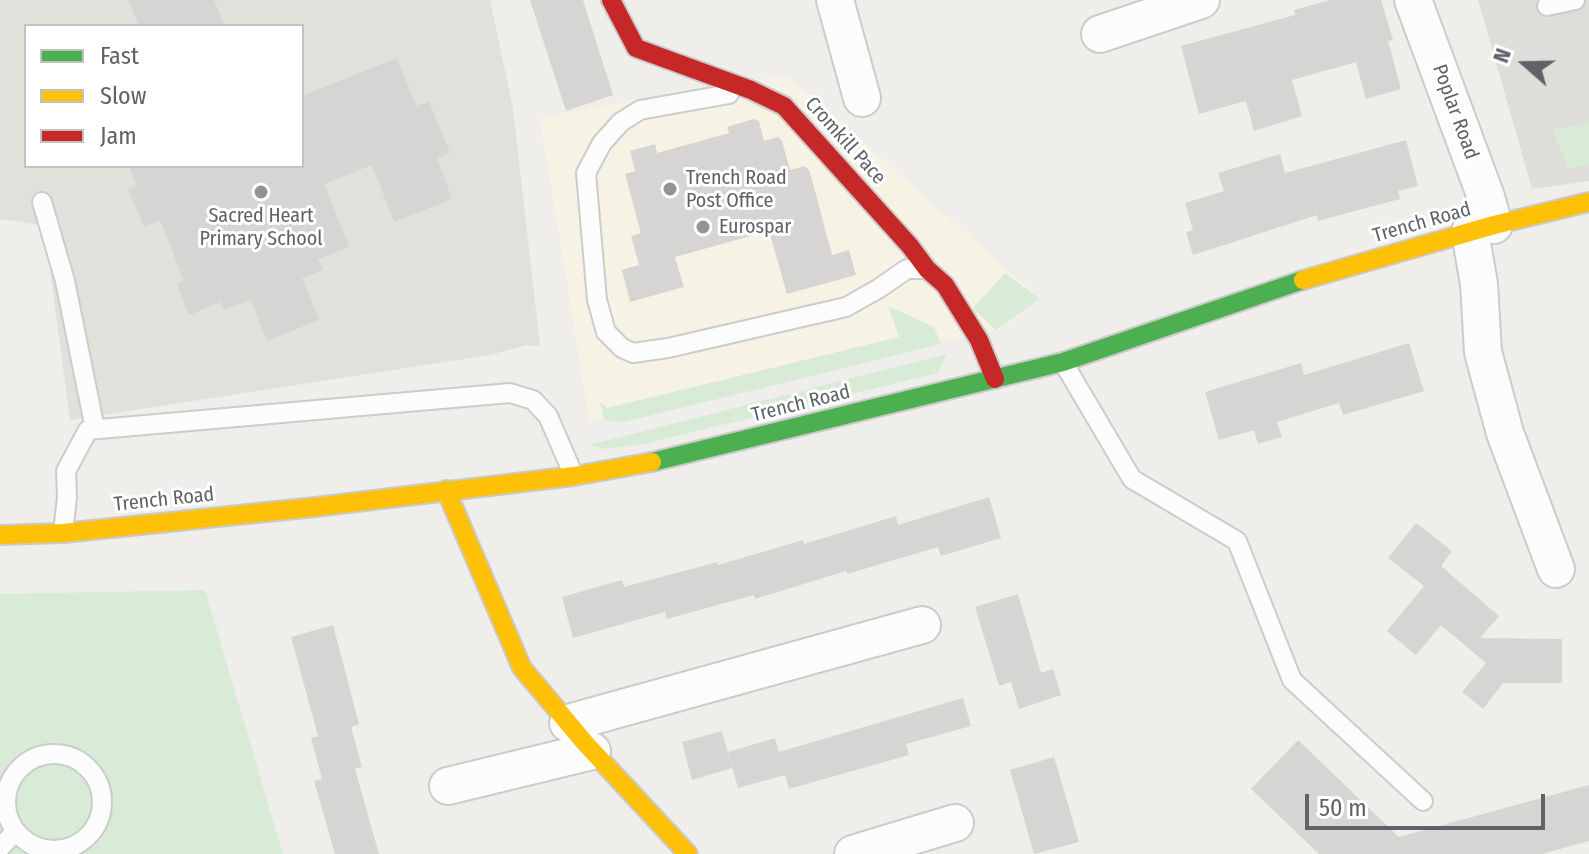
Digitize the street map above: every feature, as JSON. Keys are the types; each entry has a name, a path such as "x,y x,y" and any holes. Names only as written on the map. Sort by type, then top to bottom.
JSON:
{"street":[{"name":"Cromkill Pace","path":"611,0 636,48 751,90 784,106 927,269 945,285 979,340 995,379"},
{"path":"835,0 862,98"},
{"path":"1100,34 1201,0"},
{"name":"Poplar Road","path":"1413,0 1486,197 1479,284 1483,352 1505,433 1556,569"},
{"name":"Trench Road","path":"0,535 63,533 574,476 687,455 1063,362 1269,290 1589,202"},
{"path":"446,490 522,668 592,751 688,854"},
{"path":"568,723 922,625"},
{"path":"448,786 592,751"},
{"path":"853,854 955,823"}],"lane":[{"path":"1547,6 1575,0"},
{"path":"751,90 640,110 621,122 602,143 586,173 597,300 606,332 622,348 633,353 668,348 846,307 907,269 927,269"},
{"path":"42,202 65,281 95,429"},
{"path":"1063,362 1132,479 1237,541 1292,680 1423,801"},
{"path":"63,533 66,471 88,430 95,429 510,393 533,400 548,416 574,476"},
{"path":"54,754 69,757 93,775 100,790 102,807 97,823 88,836 75,846 50,850 27,843 15,832 5,803 14,775 25,764 54,754"},
{"path":"0,848 15,832"}],"shaded area":[{"name":"Sacred Heart Primary School","path":"0,0 490,0 513,108 540,346 527,345 490,355 70,420 44,225 0,219"},
{"path":"1478,0 1589,0 1589,181 1532,189"},
{"path":"789,77 1040,299 1000,329 606,419 589,420 540,118 734,81"}],"green space":[{"path":"1589,123 1589,164 1568,169 1553,130"},
{"path":"1005,273 1040,299 996,330 973,308"},
{"path":"888,306 934,327 941,344 624,422 604,420 600,402 607,408 899,337"},
{"path":"947,354 938,373 643,444 605,449 589,445"},
{"path":"205,590 283,854 0,854 0,594"}],"building":[{"path":"128,0 214,0 224,24 138,24"},
{"path":"530,0 583,0 613,95 566,111"},
{"path":"1330,0 1381,0 1393,40 1388,41 1401,89 1366,99 1356,62 1292,80 1302,116 1254,131 1246,101 1199,114 1181,46 1295,15 1294,10"},
{"path":"397,58 416,106 429,101 450,153 437,158 452,199 394,222 372,165 324,184 349,247 318,259 323,270 302,278 319,320 267,341 251,300 224,310 221,302 189,315 177,284 184,281 160,220 144,227 128,189 137,186 130,168 304,168 304,95"},
{"path":"754,119 759,121 764,141 778,137 782,141 790,170 805,166 810,172 832,255 849,250 856,275 787,294 769,231 675,257 684,287 630,302 622,270 639,265 631,236 641,233 625,174 635,171 630,151 655,144 657,153 729,133 727,127"},
{"path":"1406,140 1418,186 1398,191 1400,199 1318,221 1317,215 1193,255 1186,232 1193,230 1185,203 1224,191 1218,173 1280,154 1285,173"},
{"path":"1409,343 1424,391 1343,415 1339,403 1277,422 1282,437 1258,444 1254,430 1219,440 1205,392 1301,363 1304,375"},
{"path":"989,497 1001,538 941,556 938,547 755,599 754,595 667,619 665,612 573,638 562,597 622,580 624,587 717,562 718,565 803,540 804,544 896,516 898,525"},
{"path":"1416,523 1452,551 1441,566 1499,616 1480,638 1562,639 1562,683 1503,683 1483,709 1462,692 1486,663 1441,625 1416,655 1387,631 1424,586 1388,558"},
{"path":"1018,594 1041,673 1053,669 1061,695 1019,709 1011,682 999,686 975,607"},
{"path":"333,625 359,724 351,727 362,767 355,769 379,854 335,854 314,781 322,779 311,738 318,736 291,637"},
{"path":"963,698 971,726 906,744 909,755 789,789 785,775 738,788 728,752 775,738 779,752"},
{"path":"722,731 732,768 692,780 682,742"},
{"path":"1298,740 1399,837 1589,785 1589,841 1542,854 1319,854 1251,789"},
{"path":"1054,757 1079,842 1034,854 1010,770"}],"traffic: fast":[{"path":"652,462 1063,362 1303,280"}],"traffic: slow":[{"path":"1303,280 1494,225 1589,202"},
{"path":"0,535 63,533 315,507 574,476 652,462"},
{"path":"446,490 522,668 585,743 688,854"}],"traffic: jam":[{"path":"611,0 636,48 751,90 784,106 927,269 945,285 979,340 995,379"}],"place":[{"name":"Trench Road Post Office","path":"670,189"},
{"name":"Sacred Heart Primary School","path":"261,192"},
{"name":"Eurospar","path":"703,227"}]}
